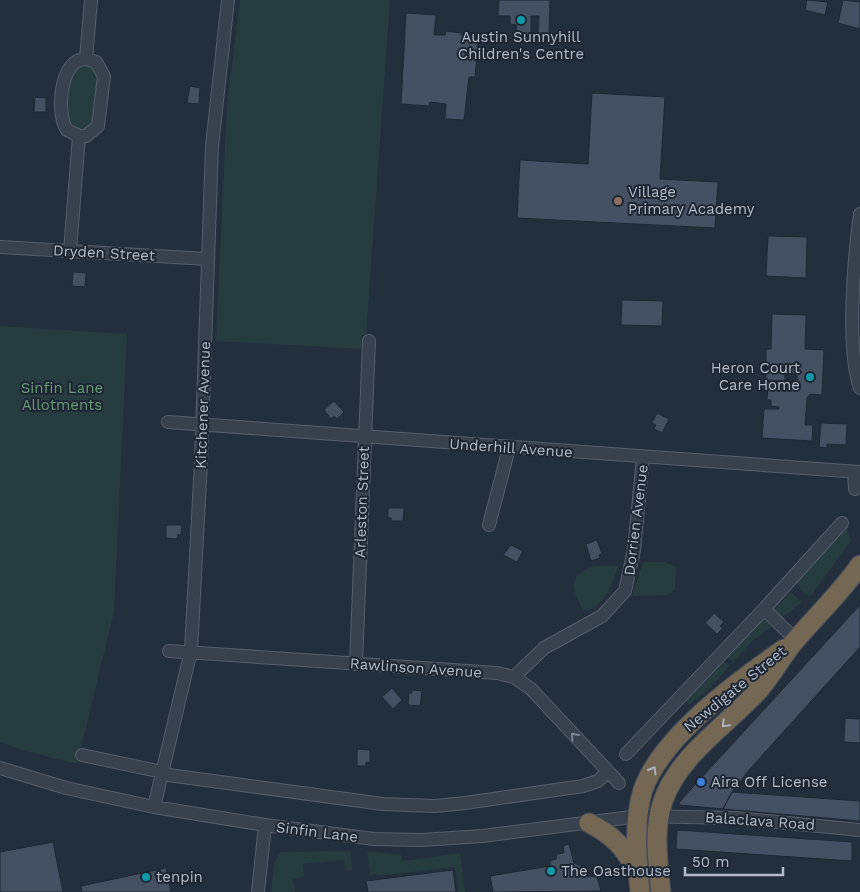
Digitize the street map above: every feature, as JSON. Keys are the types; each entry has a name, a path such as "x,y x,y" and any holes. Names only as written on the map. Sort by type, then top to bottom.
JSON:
{"highway":[{"name":"Newdigate Street","path":"660,892 657,838 659,816 662,803 674,777 759,690 795,642 830,604 860,565"},
{"name":"Newdigate Street","path":"639,884 639,816 643,790 656,763 680,733 759,667 795,642"},
{"path":"589,823 606,831 622,845 639,884"}],"street":[{"path":"86,59 91,0"},
{"name":"Kitchener Avenue","path":"154,807 191,651 202,424 212,146 228,0"},
{"path":"86,59 96,62 104,76 98,126 86,136 79,136 66,130 61,116 64,76 68,67 74,61 86,59"},
{"path":"70,251 79,136"},
{"path":"860,214 853,336 856,372 860,388"},
{"name":"Dryden Street","path":"0,247 208,258"},
{"name":"Arleston Street","path":"356,664 369,341"},
{"name":"Underhill Avenue","path":"168,422 857,472 855,489"},
{"path":"489,525 509,448"},
{"name":"Dorrien Avenue","path":"514,677 544,648 602,616 625,591 634,550 643,457"},
{"name":"Newdigate Street","path":"626,754 764,609 842,523"},
{"name":"Newdigate Street","path":"764,609 795,642"},
{"name":"Rawlinson Avenue","path":"169,651 497,673 514,677 531,689 619,783"},
{"path":"82,755 162,773 383,804 435,806 582,786 598,782 607,772"},
{"name":"Sinfin Lane","path":"0,768 66,788 154,807 265,826 374,839 421,840 483,836 639,816"},
{"name":"Balaclava Road","path":"639,816 735,818 860,830"},
{"path":"258,892 265,826"}],"green space":[{"path":"240,0 390,0 366,335 362,335 361,349 216,341 227,103"},
{"path":"88,62 100,77 91,129 74,131 64,115 71,69"},
{"name":"Sinfin Lane Allotments","path":"0,326 127,334 114,612 77,764 22,750 0,742"},
{"path":"845,522 851,541 810,597 801,590 797,582"},
{"path":"643,562 665,562 676,567 675,589 669,595 632,596"},
{"path":"595,566 618,566 614,579 601,601 590,609 583,610 574,589 574,583 580,573"},
{"path":"791,592 802,602 779,620 773,614 775,609"},
{"path":"765,614 774,625 752,641 733,662 727,656"},
{"path":"723,661 729,666 712,686 689,705 686,701"},
{"path":"351,851 352,870 345,871 344,860 303,864 304,877 293,879 295,892 271,892 274,863 281,852"},
{"path":"367,851 401,855 403,861 460,853 465,892 458,892 455,867 378,876 377,874 370,875"}],"building":[{"name":"Austin Sunnyhill Children's Centre","path":"499,0 550,0 549,34 538,34 539,16 531,16 531,36 516,35 517,25 510,24 510,16 498,16"},
{"path":"807,0 828,2 825,15 805,10"},
{"path":"843,0 860,2 860,29 838,23"},
{"path":"406,13 436,15 434,35 445,35 446,31 461,33 461,35 472,37 472,42 478,43 475,77 469,77 464,120 445,119 446,104 430,102 429,106 401,104"},
{"path":"190,86 200,88 199,104 187,103"},
{"path":"592,93 665,97 660,179 718,182 715,228 517,218 520,160 588,164"},
{"path":"35,97 46,98 46,112 34,112"},
{"path":"768,236 807,237 806,278 766,276"},
{"path":"73,272 86,273 85,287 72,286"},
{"path":"622,300 663,301 662,326 621,325"},
{"name":"Heron Court Care Home","path":"772,314 806,315 805,349 824,350 822,395 810,394 807,398 805,425 813,425 812,441 762,438 764,409 779,409 779,407 771,406 771,400 767,400 768,383 797,384 797,374 785,373 785,381 766,380 766,349 771,349"},
{"path":"334,401 344,412 337,419 334,416 331,419 324,410"},
{"path":"657,413 669,419 662,433 654,429 656,425 652,423"},
{"path":"821,423 847,424 846,445 827,444 827,448 819,447"},
{"path":"388,508 404,508 403,521 391,521 391,518 388,518"},
{"path":"166,525 182,525 181,535 178,534 177,539 166,538"},
{"path":"597,540 602,554 599,555 600,558 591,561 586,544"},
{"path":"511,545 523,551 517,562 503,555"},
{"path":"860,605 860,647 749,770 732,792 723,809 680,805 679,803 691,789"},
{"path":"714,613 724,622 720,626 723,628 717,634 705,623"},
{"path":"392,688 402,700 393,709 382,697"},
{"path":"412,690 422,691 420,706 408,705 409,693 412,693"},
{"path":"845,718 860,719 860,743 844,742"},
{"path":"357,749 370,750 370,763 366,762 366,766 357,766"},
{"path":"732,792 860,801 860,821 723,809"},
{"path":"677,830 852,842 852,861 676,849"},
{"path":"53,842 63,892 0,892 0,852"},
{"name":"The Oasthouse","path":"569,844 574,863 584,867 587,876 597,877 601,891 493,892 490,876 550,866 550,861 556,859 557,854 564,853 563,846"},
{"name":"tenpin","path":"166,868 171,892 82,892 81,886"},
{"path":"453,870 456,892 368,892 366,881"}],"place":[{"name":"Austin Sunnyhill Children's Centre","path":"521,20"},
{"name":"Village Primary Academy","path":"618,201"},
{"name":"Heron Court Care Home","path":"810,377"},
{"name":"Aira Off License","path":"701,782"},
{"name":"The Oasthouse","path":"551,871"},
{"name":"tenpin","path":"146,877"}]}
